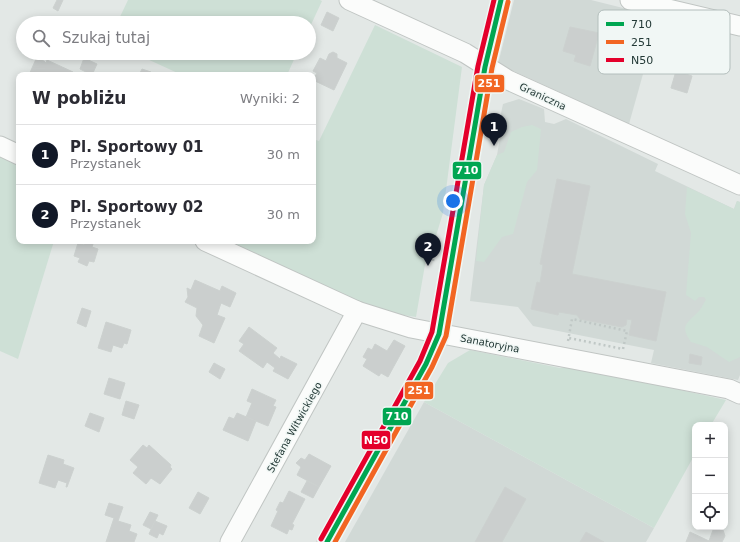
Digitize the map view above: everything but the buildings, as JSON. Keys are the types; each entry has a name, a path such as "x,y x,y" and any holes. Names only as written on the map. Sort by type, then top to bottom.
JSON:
{"street":[{"name":"Graniczna","path":"349,0 465,53 485,67 508,80 740,185"},
{"path":"327,542 426,364 439,334 485,67 502,0"},
{"path":"630,0 672,10"},
{"path":"730,24 740,26"},
{"path":"0,146 16,154"},
{"name":"Sanatoryjna","path":"212,244 357,311 411,328 729,389 740,394"},
{"name":"Stefana Witwickiego","path":"230,542 357,311"}],"path":[{"path":"572,319 627,331 623,349 568,338 572,319"}],"shaded area":[{"path":"514,0 591,0 631,10 598,10 598,74 643,74 629,124 498,64"},
{"path":"519,99 544,109 545,122 554,124 566,119 658,164 655,171 734,209 737,201 740,202 740,375 738,380 651,363 654,350 533,326 518,307 470,301 484,185 497,155 500,138 496,137 503,104"},
{"path":"424,402 654,528 646,542 345,542"}],"green space":[{"path":"128,0 322,1 315,16 120,16"},
{"path":"375,25 462,67 443,213 431,252 426,259 416,317 372,310 236,244 316,244 316,140 319,141"},
{"path":"149,60 294,60 288,72 175,72"},
{"path":"532,125 541,129 537,170 527,182 513,234 502,237 484,262 476,261 484,185 497,155 504,152 511,132 522,127"},
{"path":"0,155 16,163 16,244 53,244 18,359 0,351"},
{"path":"687,187 734,209 737,201 740,202 740,357 729,362 707,347 691,342 685,329 687,323 700,310 706,300 704,297 699,297 695,301 686,295 691,233 685,214"},
{"path":"470,350 560,368 570,367 603,373 726,400 713,422 692,422 692,459 654,528 424,402 448,363"}],"transit line":[{"name":"N50","path":"321,539 420,361 432,332 478,66 494,0"},
{"name":"710","path":"327,542 426,364 439,334 485,67 501,0"},
{"name":"251","path":"335,542 432,367 446,336 492,68 508,2"}],"place":[{"name":"Pl. Sportowy 01","path":"494,146"},
{"name":"Pl. Sportowy 02","path":"428,266"}]}
